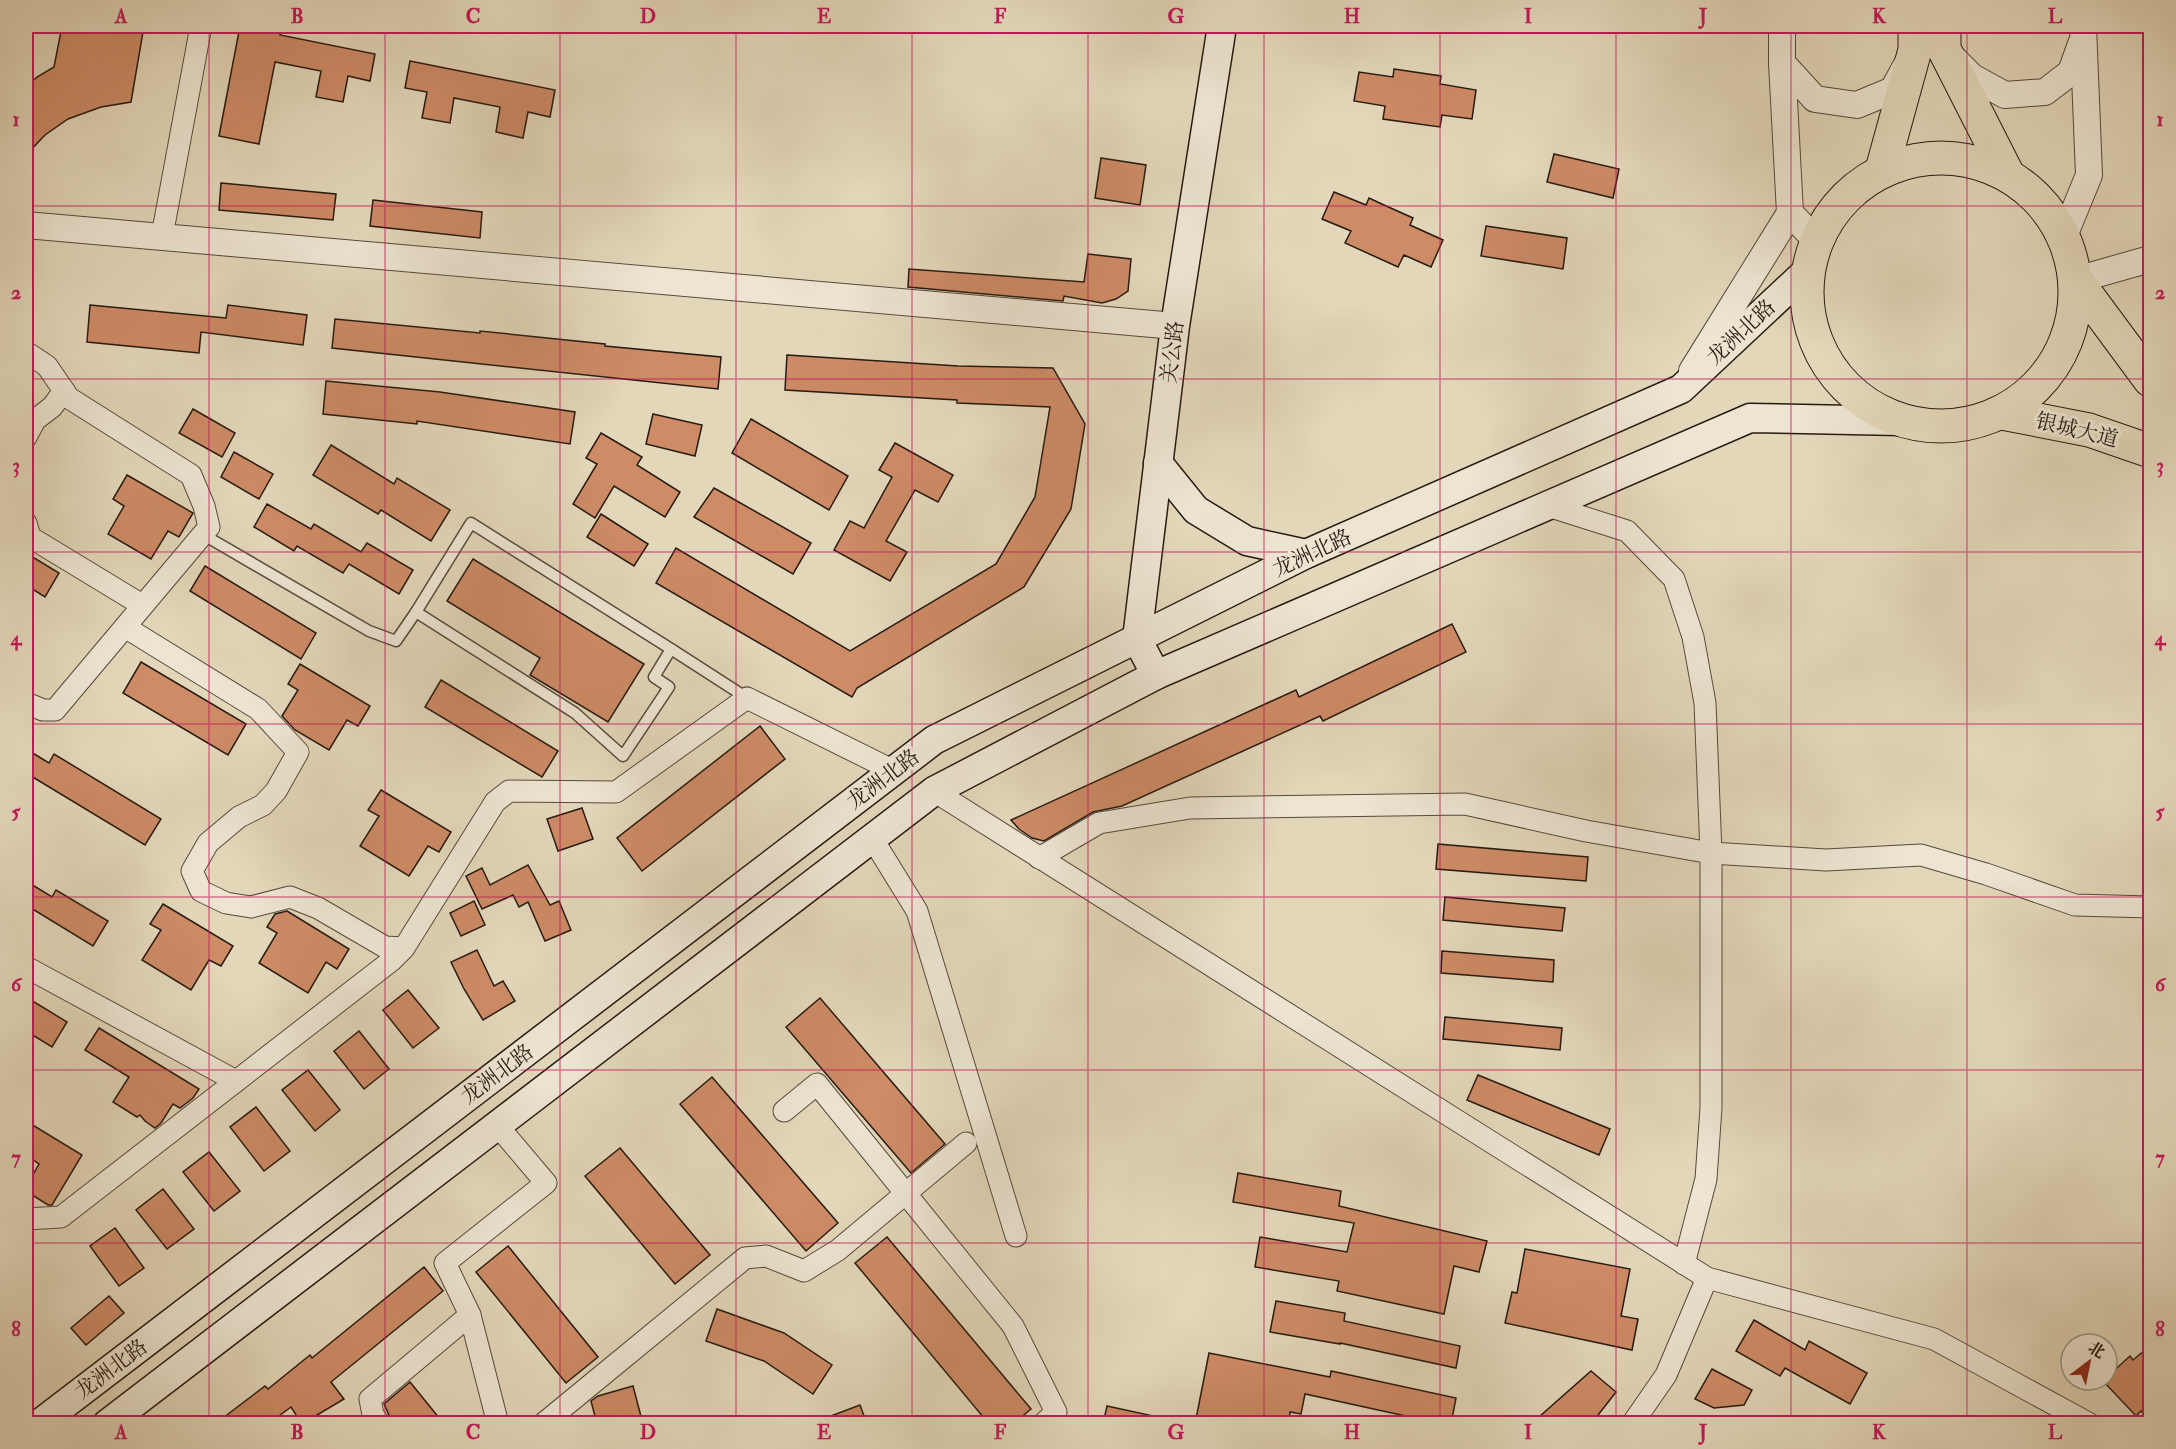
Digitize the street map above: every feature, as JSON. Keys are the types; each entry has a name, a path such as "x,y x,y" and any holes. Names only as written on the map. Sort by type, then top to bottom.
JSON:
{"main road":[{"name":"关公路","path":"1137,639 1175,326 1222,26"},
{"path":"1882,170 1930,38"},
{"path":"1930,38 2008,175"},
{"path":"1923,158 1956,159 1967,160 2008,175 2040,201 2064,237 2076,280 2073,320 2059,358 2034,390 2002,413 1969,424 1935,427 1901,421 1866,404 1838,379 1817,346 1807,309 1807,271 1816,240 1832,211 1854,188 1882,170 1923,158"},
{"name":"龙洲北路","path":"39,1424 934,740 1306,554 1681,389 1807,271"},
{"path":"2076,280 2151,380"},
{"name":"银城大道","path":"2002,413 2089,430 2151,451"},
{"name":"龙洲北路","path":"107,1424 934,791 1156,675 1750,418 1901,421"},
{"path":"1158,463 1196,510 1222,526 1247,541 1306,554"},
{"path":"1137,639 1156,675"}],"street":[{"path":"162,236 201,26"},
{"path":"1681,389 1790,213 1782,26"},
{"path":"1782,63 1815,99 1857,105 1893,90 1930,38 1972,77 2005,95 2045,92 2071,72 2083,32"},
{"path":"2064,237 2089,175 2083,32"},
{"path":"1790,213 1816,240"},
{"path":"26,225 1175,326"},
{"path":"2076,280 2151,259"},
{"path":"26,352 47,366 69,398 191,476 204,506 209,526 55,710 44,710 26,703"},
{"path":"26,437 35,420 52,407 64,391"},
{"path":"1548,506 1627,531 1674,579 1693,637 1704,703 1711,853 1711,1108 1706,1179 1684,1264"},
{"path":"26,524 30,537 142,605"},
{"path":"124,627 258,709 298,752 276,791 263,805 239,817 208,843 192,871 201,891 226,903 251,907 290,897 318,908 385,947 405,948"},
{"path":"26,1218 61,1217 391,961 405,948 495,802 508,791 616,792 747,698 894,771"},
{"path":"934,791 1707,1278 1934,1339 2090,1424"},
{"path":"1039,858 1099,824 1190,808 1465,804 1586,831 1711,853 1826,860 1921,855 1986,874 2075,905 2151,908"},
{"path":"872,838 917,911 1016,1236"},
{"path":"26,967 236,1081"},
{"path":"784,1111 817,1084 1013,1326 1056,1412 1042,1424"},
{"path":"497,1125 546,1183 445,1263 470,1315 498,1424"},
{"path":"543,1424 745,1258 766,1256 804,1271 838,1250 966,1143"},
{"path":"1632,1424 1666,1375 1707,1278"},
{"path":"380,1424 373,1415 370,1399 470,1315"}],"lane":[{"path":"202,534 369,631 396,641 417,612 471,523 747,698"},
{"path":"417,612 575,713 623,756 669,687 654,677 671,649"}],"building":[{"path":"62,26 144,26 131,102 101,107 68,119 45,135 26,155 26,87 54,67"},
{"path":"240,26 282,26 280,35 375,54 370,81 348,76 343,102 316,97 321,71 275,62 259,144 219,136"},
{"path":"410,61 555,90 550,117 528,112 523,138 496,132 500,107 454,98 450,123 422,118 427,92 405,88"},
{"path":"1394,69 1441,76 1440,84 1476,90 1472,119 1442,115 1440,127 1383,119 1385,106 1354,101 1359,72 1393,77"},
{"path":"1554,154 1619,169 1613,198 1547,182"},
{"path":"1101,158 1146,165 1140,205 1095,198"},
{"path":"221,183 336,194 333,220 219,210"},
{"path":"1334,192 1366,205 1369,198 1413,218 1410,225 1443,240 1431,267 1404,255 1398,267 1345,243 1351,231 1322,219"},
{"path":"373,200 482,212 480,238 370,226"},
{"path":"1486,226 1567,238 1563,269 1481,256"},
{"path":"1088,254 1131,259 1128,291 1116,299 1102,303 1064,296 1063,301 908,287 909,269 1084,282"},
{"path":"90,305 226,318 228,305 307,315 303,345 201,332 199,353 87,342"},
{"path":"335,319 480,333 480,331 721,357 718,389 332,348"},
{"path":"787,355 958,366 1053,368 1085,424 1071,509 1024,587 857,688 852,697 656,583 676,548 850,651 996,564 1035,497 1050,407 957,403 957,400 785,390"},
{"path":"326,381 440,392 575,412 570,444 417,421 417,424 323,414"},
{"path":"193,409 235,433 222,457 179,433"},
{"path":"653,414 702,425 695,456 646,444"},
{"path":"751,419 848,476 829,510 732,453"},
{"path":"601,433 642,457 637,465 680,492 665,517 614,486 595,518 573,504 597,464 586,458"},
{"path":"895,443 953,475 938,502 915,490 886,541 907,552 890,581 834,550 850,521 864,528 892,477 879,470"},
{"path":"331,445 394,484 397,478 450,510 431,541 381,510 378,514 313,475"},
{"path":"234,452 273,474 259,499 221,477"},
{"path":"127,475 193,513 179,537 168,531 151,559 108,534 124,506 113,499"},
{"path":"714,488 811,543 793,574 694,517"},
{"path":"267,504 311,529 314,524 361,552 367,543 413,570 399,594 349,564 343,573 297,546 294,551 254,527"},
{"path":"601,514 648,544 634,566 587,537"},
{"path":"26,553 59,573 45,597 26,585"},
{"path":"473,559 644,664 608,722 530,675 540,658 447,601"},
{"path":"205,566 316,633 301,659 190,591"},
{"path":"1452,624 1466,652 1323,721 1320,716 1122,806 1093,812 1044,841 1032,838 1011,820 1296,690 1299,697"},
{"path":"141,662 246,724 228,755 123,693"},
{"path":"300,664 370,706 358,726 347,720 329,750 295,730 282,716 298,690 288,684"},
{"path":"441,680 558,751 542,777 425,707"},
{"path":"760,726 785,759 642,871 617,838"},
{"path":"26,749 49,763 54,754 161,819 145,845 26,773"},
{"path":"381,790 451,832 439,852 428,846 409,876 360,846 379,816 368,810"},
{"path":"582,808 593,839 558,851 547,819"},
{"path":"1438,844 1588,857 1586,881 1436,869"},
{"path":"528,865 550,905 559,901 571,930 545,941 528,902 519,907 513,895 482,909 466,876 482,868 490,885"},
{"path":"26,881 52,897 56,890 108,921 93,946 26,905"},
{"path":"1445,897 1565,908 1562,931 1443,920"},
{"path":"474,901 485,925 461,936 450,913"},
{"path":"163,904 233,946 221,966 209,960 191,990 142,960 161,930 150,924"},
{"path":"287,911 349,949 337,969 326,962 308,993 259,963 277,933 267,927 275,914"},
{"path":"477,950 494,986 503,981 515,1001 483,1020 451,962"},
{"path":"1442,951 1554,960 1553,982 1441,973"},
{"path":"408,990 439,1028 413,1048 383,1010"},
{"path":"26,997 67,1022 52,1047 26,1031"},
{"path":"820,998 945,1144 911,1173 786,1027"},
{"path":"1445,1017 1562,1028 1560,1050 1443,1039"},
{"path":"99,1028 199,1089 193,1098 180,1108 173,1104 155,1128 140,1115 137,1117 113,1102 129,1077 85,1050"},
{"path":"359,1031 389,1069 364,1089 334,1051"},
{"path":"308,1070 340,1110 315,1131 282,1090"},
{"path":"1478,1075 1610,1129 1599,1155 1467,1100"},
{"path":"712,1077 838,1223 806,1251 680,1104"},
{"path":"256,1107 290,1151 264,1171 230,1127"},
{"path":"26,1121 82,1155 52,1205 48,1205 26,1191 39,1164 26,1155"},
{"path":"620,1148 710,1255 675,1284 585,1176"},
{"path":"209,1152 240,1191 214,1211 183,1172"},
{"path":"1238,1173 1341,1191 1339,1206 1487,1241 1479,1272 1454,1266 1444,1314 1337,1291 1339,1281 1255,1267 1260,1237 1347,1252 1354,1223 1233,1202"},
{"path":"163,1189 194,1229 167,1249 136,1210"},
{"path":"115,1228 144,1268 119,1286 90,1246"},
{"path":"887,1237 1031,1409 1013,1424 989,1424 855,1263"},
{"path":"508,1246 598,1357 566,1383 476,1272"},
{"path":"1525,1249 1630,1269 1621,1316 1638,1319 1632,1350 1505,1323 1512,1292 1517,1293"},
{"path":"424,1267 443,1291 331,1382 344,1399 302,1424 291,1407 268,1424 215,1424 265,1386 268,1389 310,1355 312,1358"},
{"path":"109,1296 124,1313 86,1345 71,1328"},
{"path":"1276,1301 1345,1313 1344,1321 1460,1346 1456,1368 1340,1343 1270,1332"},
{"path":"717,1309 784,1333 832,1365 813,1394 764,1361 706,1341"},
{"path":"1754,1320 1805,1350 1809,1341 1867,1373 1850,1404 1785,1368 1780,1376 1736,1351"},
{"path":"2151,1345 2151,1421 2141,1411 2136,1416 2113,1392 2119,1392 2119,1366 2130,1356 2133,1360"},
{"path":"1209,1353 1330,1377 1331,1371 1456,1398 1451,1424 1442,1424 1305,1394 1301,1414 1290,1412 1289,1424 1195,1424"},
{"path":"1712,1369 1752,1390 1744,1405 1714,1408 1695,1399"},
{"path":"1591,1371 1616,1392 1591,1424 1531,1424"},
{"path":"410,1382 444,1424 393,1424 384,1404"},
{"path":"633,1386 643,1424 597,1424 591,1401 598,1396"},
{"path":"860,1405 867,1424 815,1424 815,1422"},
{"path":"1107,1406 1158,1417 1157,1424 1103,1424"}]}
